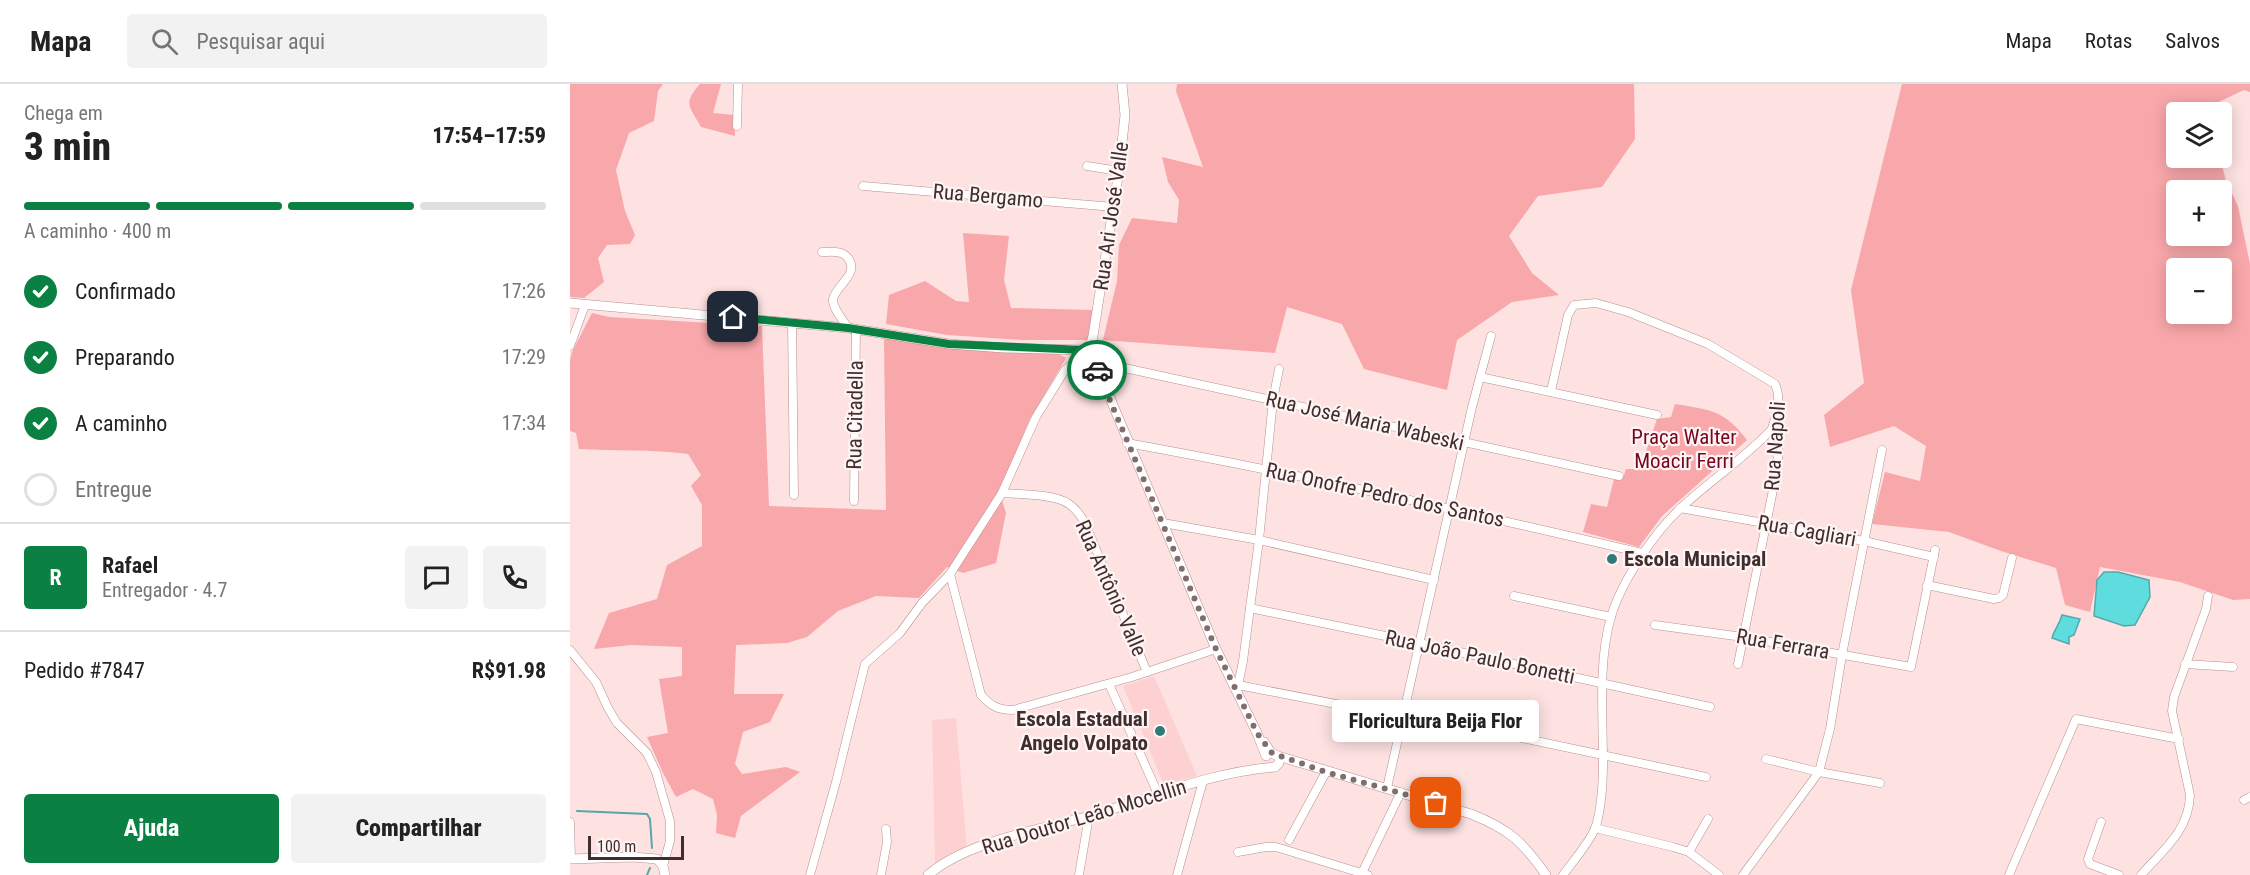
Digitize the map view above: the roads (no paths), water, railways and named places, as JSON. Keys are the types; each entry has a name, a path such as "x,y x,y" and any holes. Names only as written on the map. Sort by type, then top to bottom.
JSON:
{"street":[{"path":"738,84 738,126"},
{"name":"Rua Ari José Valle","path":"1084,352 1093,336 1114,207 1125,115 1122,84"},
{"path":"1087,166 1119,171"},
{"name":"Rua Bergamo","path":"863,186 1114,207"},
{"path":"822,252 839,252 847,256 852,264 852,272 833,298 833,304 852,329"},
{"path":"570,303 852,329 949,344 1084,352 1099,372 1127,443 1216,649 1238,688 1271,760"},
{"name":"Rua Napoli","path":"1551,391 1568,315 1574,305 1596,303 1628,312 1718,349 1775,384 1779,392 1778,408 1772,429 1779,452 1773,495 1765,524 1738,664"},
{"path":"570,346 585,305"},
{"path":"792,323 794,495"},
{"name":"Rua Citadella","path":"852,329 854,501"},
{"path":"1387,788 1449,508 1491,336"},
{"path":"810,875 865,664 900,633 922,603 950,574 1002,493 1036,417 1065,370 1084,352"},
{"name":"Rua José Maria Wabeski","path":"1084,352 1111,365 1618,476"},
{"path":"1099,372 1111,365"},
{"path":"1238,688 1259,540 1273,400 1279,369"},
{"path":"1480,377 1657,415"},
{"path":"1563,875 1595,828 1603,788 1603,684 1611,617 1623,586 1642,553 1680,508 1772,429"},
{"name":"Rua Onofre Pedro dos Santos","path":"1127,443 1266,468 1642,553"},
{"path":"1743,875 1819,772 1830,729 1882,450"},
{"name":"Rua Antônio Valle","path":"1002,493 1051,498 1068,503 1078,512 1085,523 1147,672"},
{"name":"Rua Cagliari","path":"1680,508 1934,553 1927,585"},
{"path":"1163,523 1259,540 1434,580"},
{"path":"1927,585 1994,599 1999,598 2003,595 2012,558"},
{"path":"950,574 981,695 999,710 1013,710 1109,684 1216,649"},
{"name":"Rua Ferrara","path":"1655,625 1743,637 1911,667 1927,585"},
{"path":"1514,596 1611,617"},
{"path":"2141,875 2180,832 2190,807 2190,795 2172,711 2174,697 2208,596"},
{"name":"Rua João Paulo Bonetti","path":"1250,608 1419,642 1710,707"},
{"path":"570,650 596,682 604,702 617,723 647,753 656,772 670,821 670,841 664,870"},
{"path":"2185,664 2234,667"},
{"path":"1109,684 1158,794"},
{"path":"1238,688 1402,717"},
{"path":"2009,875 2076,719 2179,739"},
{"path":"1475,728 1706,777"},
{"path":"1766,759 1819,772 1880,783"},
{"name":"Rua Doutor Leão Mocellin","path":"927,875 942,863 962,853 1246,770 1271,760 1302,764 1472,814 1516,837 1531,853 1546,875"},
{"path":"1289,840 1326,772"},
{"path":"1177,875 1203,781"},
{"path":"1238,852 1276,847 1365,874 1401,792"},
{"path":"1079,875 1089,816"},
{"path":"1689,852 1708,819"},
{"path":"570,822 571,858 657,859 664,870"},
{"path":"2101,822 2088,859 2090,864 2119,875"},
{"path":"1595,828 1689,852 1719,875"},
{"path":"881,875 887,842 886,829"}],"water":[{"path":"2104,572 2118,572 2149,580 2150,597 2135,625 2124,626 2094,616 2097,580"},
{"path":"2062,615 2080,619 2074,635 2069,637 2069,644 2052,638"}],"waterway":[{"path":"577,811 647,814 650,819 652,848"},
{"path":"647,875 650,868"}],"place":[{"name":"Escola Municipal","path":"1612,559"},
{"name":"Escola Estadual Angelo Volpato","path":"1160,731"},
{"name":"Floricultura Beija Flor","path":"1436,803"}],"park label":[{"name":"Praça Walter Moacir Ferri","path":"1684,449"}]}
